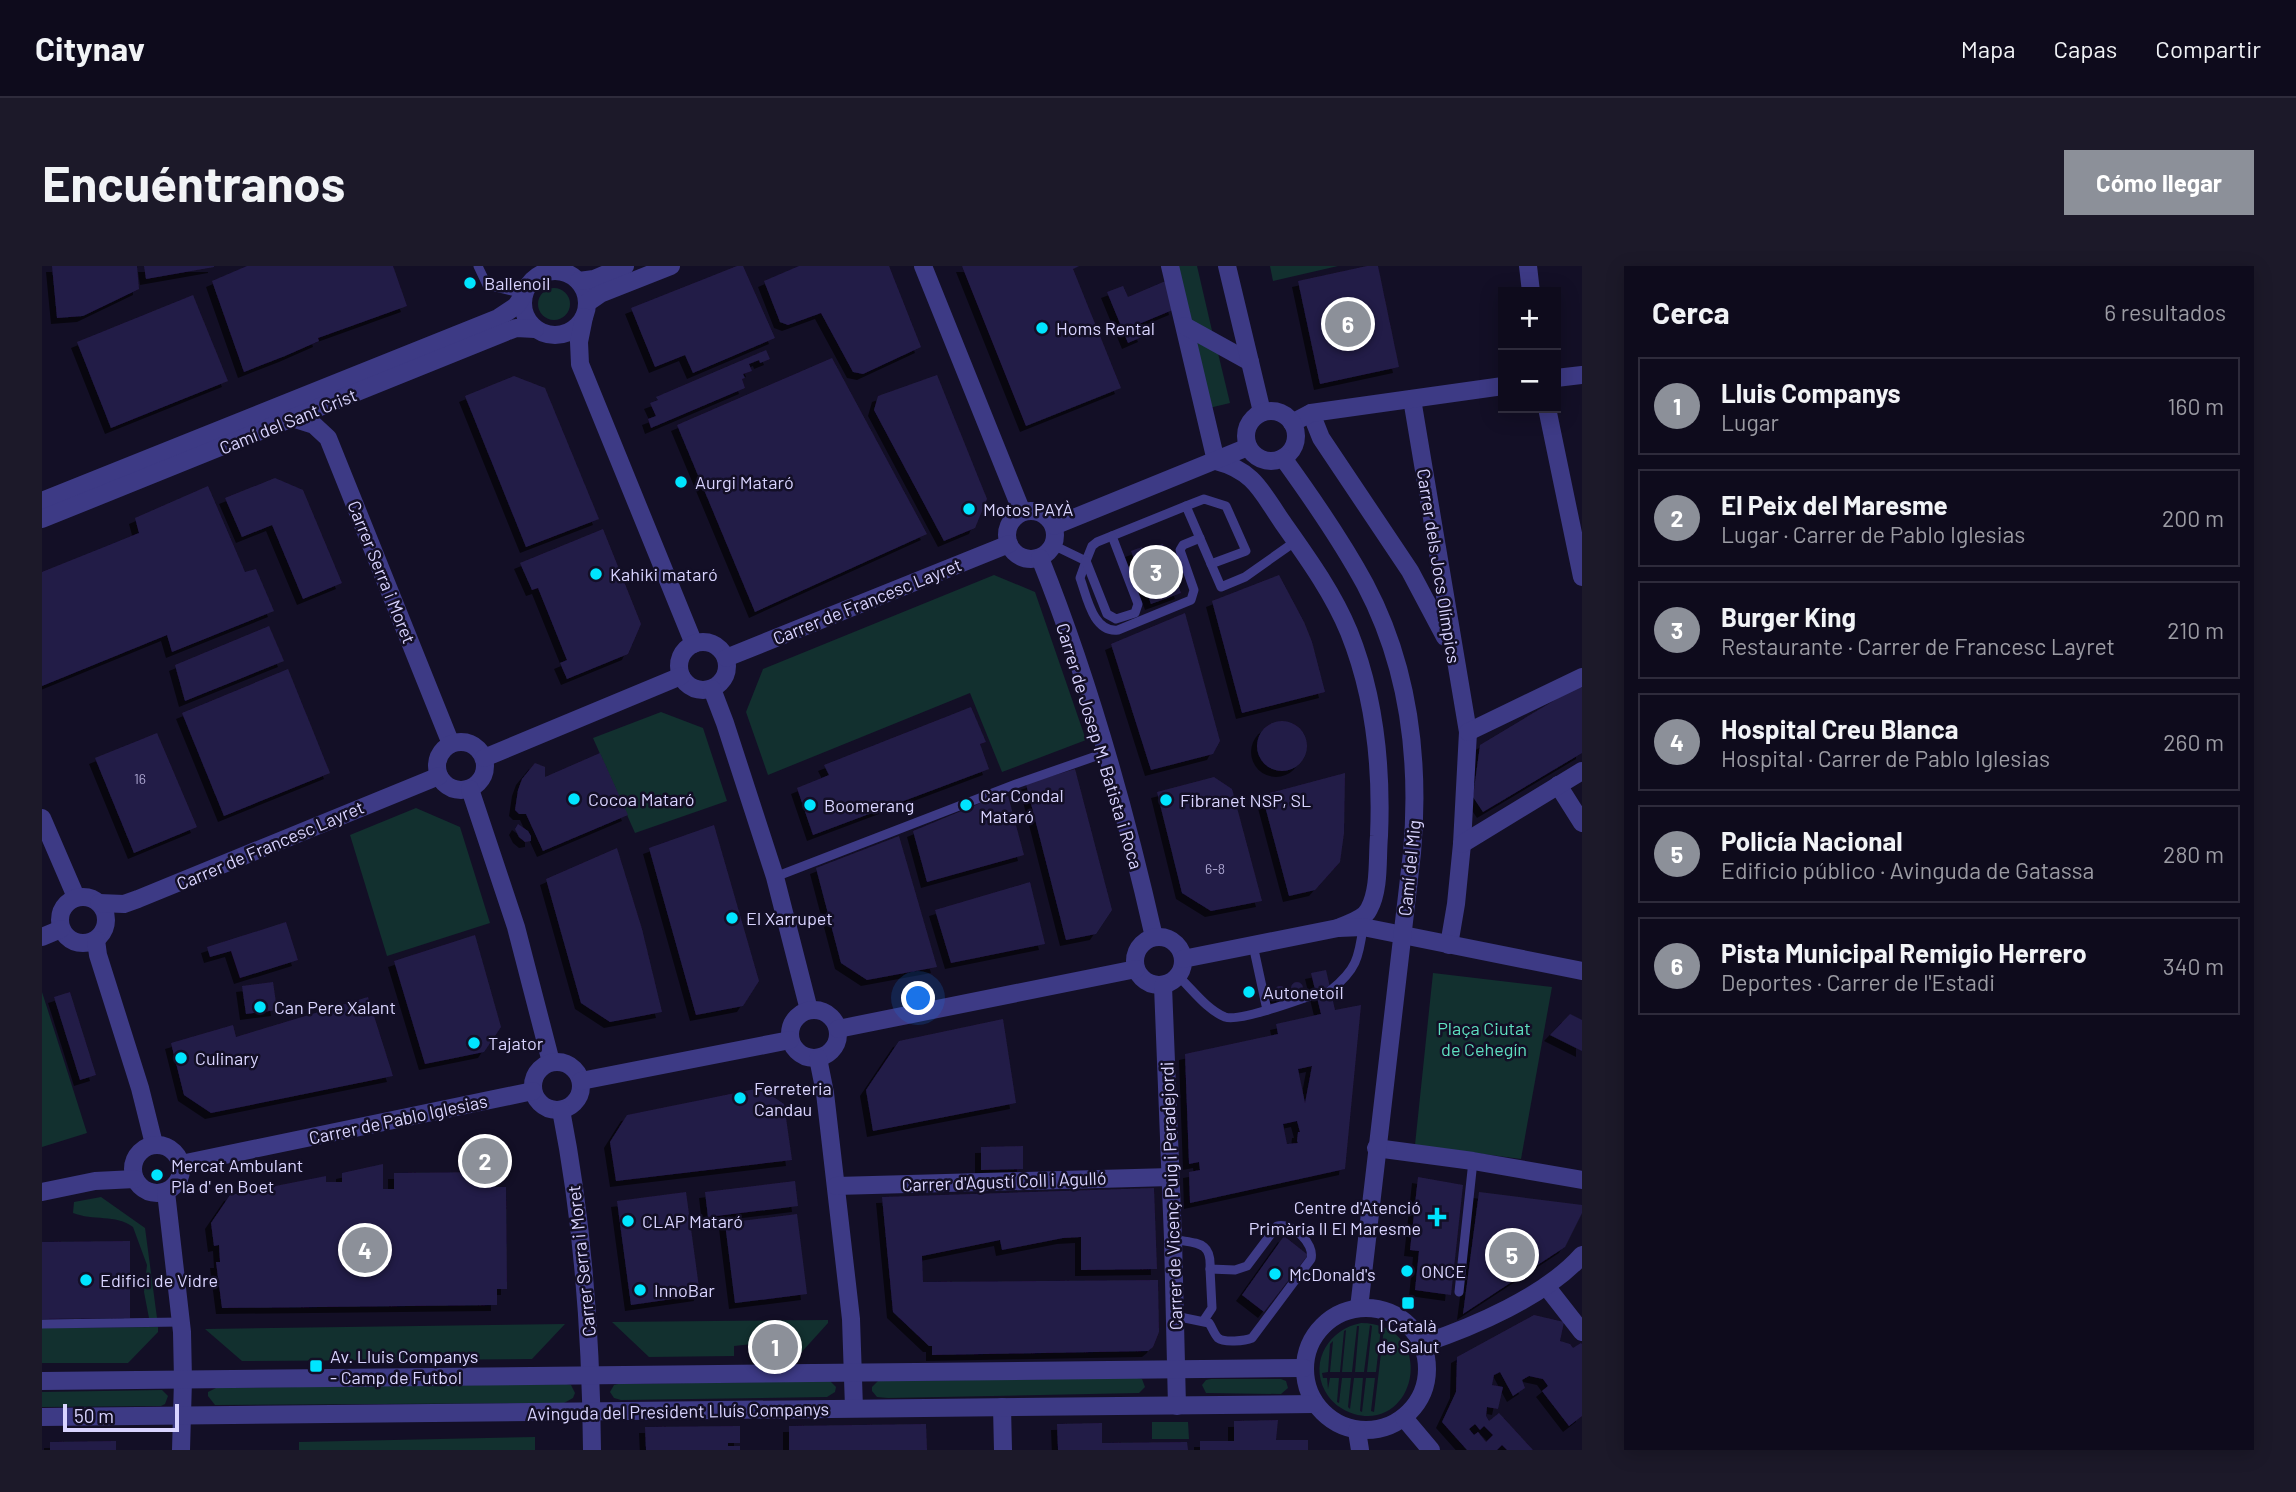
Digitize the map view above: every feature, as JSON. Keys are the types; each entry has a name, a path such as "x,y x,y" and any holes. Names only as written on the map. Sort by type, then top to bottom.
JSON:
{"street":[{"path":"579,281 594,279 625,266"},
{"path":"671,266 600,294 586,310 575,329 561,335 543,334 535,329 524,313 524,294 529,283 555,269 579,281 587,295 586,310 579,342 580,364 694,644"},
{"path":"923,266 1022,512"},
{"path":"1170,266 1216,461"},
{"path":"1227,266 1262,412"},
{"path":"1528,266 1530,287"},
{"name":"Camí del Sant Crist","path":"42,501 498,318 516,306 524,294"},
{"path":"1185,326 1250,362"},
{"name":"Camí del Sant Crist","path":"42,519 516,328 535,329"},
{"path":"1561,378 1582,375"},
{"path":"1292,423 1311,413 1498,387"},
{"name":"Carrer dels Jocs Olímpics","path":"1412,400 1468,732"},
{"path":"328,438 327,419 335,402"},
{"path":"1262,412 1282,413 1292,423 1295,429 1295,444 1283,458 1272,462 1264,461 1248,447 1245,433 1247,426 1262,412"},
{"path":"1311,413 1321,438 1410,571 1452,649"},
{"path":"1548,413 1582,577"},
{"path":"295,419 314,425 328,438"},
{"name":"Carrer Serra i Moret","path":"328,438 451,744"},
{"path":"1054,526 1248,447"},
{"name":"Camí del Mig","path":"1283,458 1365,584 1390,643 1410,729 1415,781 1413,842 1359,1308"},
{"name":"Camí del Mig","path":"1216,461 1234,466 1247,474 1261,489 1319,576 1348,630 1361,668 1380,766 1376,872 1369,910 1361,918 1338,928"},
{"path":"1022,512 1041,512 1054,526 1055,532 1046,552 1021,557 1009,544 1007,529 1015,516 1022,512"},
{"name":"Carrer de Francesc Layret","path":"726,658 1009,544"},
{"name":"Carrer de Josep M. Batista i Roca","path":"1046,552 1120,801 1154,937"},
{"path":"694,644 713,644 726,658 725,676 720,684 712,689 705,691 690,687 681,676 679,668 682,653 694,644"},
{"path":"484,758 681,676"},
{"path":"1448,945 1456,904 1462,844 1468,732 1582,677"},
{"path":"712,689 726,723 775,877 809,1010"},
{"path":"467,743 480,751 484,758 485,773 481,780 470,789 461,791 444,784 436,767 443,749 451,744 467,743"},
{"path":"1462,844 1582,771"},
{"name":"Carrer de Francesc Layret","path":"99,903 124,904 138,900 439,776"},
{"path":"1558,785 1582,823"},
{"path":"470,789 516,927 551,1062"},
{"path":"42,818 76,897"},
{"path":"76,897 91,898 99,903 104,910 105,926 96,940 77,943 68,938 61,929 59,919 67,902 76,897"},
{"path":"1175,974 1177,944 1162,937 1154,937 1138,949 1136,969 1143,980 1156,986 1175,974 1253,945 1338,928 1363,927 1582,971"},
{"path":"42,937 61,929"},
{"path":"96,940 98,955 140,1088 154,1144"},
{"path":"838,1029 1136,969"},
{"name":"Carrer de Vicenç Puig i Peradejordi","path":"1175,974 1171,1177 1177,1406"},
{"path":"809,1010 824,1011 838,1029 836,1044 826,1055 818,1058 804,1056 790,1040 793,1021 800,1013 809,1010"},
{"path":"581,1081 790,1040"},
{"path":"818,1058 825,1093 851,1319 854,1408"},
{"path":"559,1061 573,1067 581,1081 581,1089 574,1103 561,1110 553,1110 540,1104 533,1091 536,1073 551,1062 559,1061"},
{"name":"Carrer de Pablo Iglesias","path":"181,1164 533,1091"},
{"name":"Carrer Serra i Moret","path":"561,1110 568,1146 588,1317 592,1450"},
{"path":"154,1144 172,1149 181,1164 179,1181 166,1192 148,1192 135,1179 133,1168 136,1157 144,1148 154,1144"},
{"path":"1376,1148 1582,1180"},
{"name":"Carrer d'Agustí Coll i Agulló","path":"836,1186 1171,1177"},
{"path":"42,1192 95,1181 135,1179"},
{"path":"166,1192 181,1322 181,1450"},
{"path":"1422,1344 1462,1330 1546,1286 1573,1266 1582,1255"},
{"path":"1546,1286 1582,1332"},
{"path":"1359,1308 1379,1309 1398,1317 1412,1329 1422,1344 1427,1376 1419,1399 1404,1418 1382,1429 1357,1431 1332,1422 1314,1404 1306,1387 1304,1368 1307,1350 1321,1328 1342,1312 1359,1308"},
{"name":"Avinguda del President Lluís Companys","path":"42,1381 853,1372 1176,1373 1304,1368"},
{"name":"Avinguda del President Lluís Companys","path":"42,1417 1314,1404"},
{"path":"1002,1407 1003,1450"},
{"path":"1404,1418 1431,1450"},
{"path":"1357,1431 1360,1450"}],"lane":[{"path":"478,266 488,285 524,294"},
{"path":"1200,538 1183,545 1180,550 1194,590 1191,600 1118,630 1111,631 1098,623 1080,578 1092,546 1204,499 1226,506 1246,551 1211,564"},
{"path":"1186,506 1221,587 1245,577 1296,541"},
{"path":"1086,561 1107,614 1116,619 1135,613 1138,604 1112,536"},
{"path":"1046,552 1086,561"},
{"path":"775,877 1016,784 1105,753"},
{"path":"1331,990 1344,980 1356,965 1363,927"},
{"path":"1253,945 1267,1010"},
{"path":"1175,974 1217,1013 1228,1018 1267,1010 1316,994"},
{"path":"1459,1292 1473,1161"},
{"path":"1175,1316 1204,1321 1212,1326 1218,1338 1252,1338 1311,1259 1313,1252 1309,1242 1289,1226 1281,1224 1247,1266 1235,1270 1210,1269"},
{"path":"1173,1239 1206,1246 1209,1251 1212,1308 1204,1321"},
{"path":"42,1324 181,1322"}],"green space":[{"path":"1175,266 1197,266 1213,335 1189,321"},
{"path":"1270,266 1338,266 1273,281"},
{"path":"554,288 565,293 570,304 565,315 554,320 543,315 538,304 543,293"},
{"path":"1191,335 1217,349 1230,403 1209,408"},
{"path":"994,575 1035,592 1086,740 1002,772 970,693 768,775 746,712 763,669"},
{"path":"661,712 703,728 727,801 635,833 593,738"},
{"path":"416,808 460,827 490,923 387,956 350,835"},
{"name":"Plaça Ciutat de Cehegín","path":"1433,973 1552,987 1521,1159 1415,1145"},
{"path":"42,992 87,1133 42,1147"},
{"path":"101,1197 145,1228 157,1318 149,1318 144,1292 147,1265 133,1227 119,1220 73,1213 74,1202"},
{"path":"828,1320 799,1355 791,1355 789,1340 734,1346 734,1356 649,1357 612,1322"},
{"path":"1361,1323 1381,1327 1385,1328 1401,1340 1409,1357 1410,1376 1405,1393 1393,1408 1376,1415 1354,1414 1341,1408 1327,1395 1321,1379 1321,1357 1325,1348 1340,1332","holes":["1370,1325 1372,1326 1367,1372 1376,1372 1381,1327 1384,1328 1374,1412 1371,1411 1375,1378 1366,1378 1362,1412 1363,1378 1354,1378 1350,1409 1351,1378 1342,1378 1339,1403 1339,1378 1330,1378 1328,1389 1327,1378 1323,1378 1322,1373 1328,1372 1330,1344 1333,1341 1330,1372 1340,1372 1346,1330 1342,1372 1352,1372 1359,1326 1355,1372 1364,1372"]},
{"path":"565,1324 532,1359 242,1361 205,1329"},
{"path":"158,1327 158,1332 128,1363 42,1363 42,1328"},
{"path":"1142,1379 1145,1387 1139,1393 888,1398 877,1397 872,1391 878,1381"},
{"path":"1211,1379 1281,1379 1286,1381 1288,1388 1281,1394 1206,1393 1202,1385"},
{"path":"830,1381 836,1387 835,1392 827,1397 621,1400 614,1398 610,1392 614,1385 618,1384"},
{"path":"571,1385 575,1393 573,1398 564,1403 215,1405 208,1396 208,1392 216,1388"},
{"path":"162,1390 168,1396 165,1404 161,1406 42,1407 42,1392"},
{"path":"1152,1422 1188,1422 1189,1439 1152,1439"},
{"path":"535,1437 535,1450 299,1450 299,1442"}],"building":[{"path":"52,266 137,266 139,289 83,316 57,318"},
{"path":"144,266 214,266 214,267 146,279"},
{"path":"247,266 393,266 407,306 318,338 319,341 244,372 212,281"},
{"path":"737,266 743,266 775,338 693,373 685,355 655,367 631,308"},
{"path":"799,266 889,266 921,347 863,374 853,372 821,313 788,325 780,322 764,281"},
{"name":"Homs Rental","path":"962,266 1079,266 1073,269 1121,388 1026,426"},
{"path":"1378,266 1399,367 1320,384 1298,281"},
{"path":"1168,280 1175,309 1139,324 1144,336 1128,343 1107,292 1123,286 1128,297"},
{"path":"193,295 228,381 111,428 77,342"},
{"path":"766,350 770,359 749,364 752,371 743,374 745,388 651,428 648,419 656,416 650,403 658,400 656,397"},
{"path":"832,358 927,534 755,612 677,425"},
{"path":"937,375 987,499 975,528 944,541 874,410 878,396"},
{"path":"514,376 545,388 599,519 526,547 465,396"},
{"path":"275,478 303,490 342,583 303,599 272,525 242,537 225,498"},
{"path":"208,486 245,572 256,569 274,611 172,652 167,635 42,686 42,572 139,533 135,518"},
{"path":"603,529 641,624 628,654 567,679 560,663 567,660 538,588 532,590 520,563"},
{"path":"1163,544 1181,593 1151,604 1131,551 1142,547 1143,551"},
{"path":"1279,575 1312,642 1325,692 1242,713 1212,601"},
{"path":"1185,613 1220,741 1213,754 1151,770 1111,644"},
{"path":"269,626 284,661 185,701 175,665"},
{"path":"288,669 330,773 224,816 182,713"},
{"path":"1580,685 1582,753 1483,812 1473,797 1480,745"},
{"path":"971,707 986,742 980,744 989,769 813,835 797,788 829,775 824,765"},
{"path":"1282,721 1300,728 1307,746 1300,764 1282,771 1264,764 1257,746 1264,728"},
{"path":"157,733 197,827 134,853 95,758"},
{"name":"Cocoa Mataró","path":"600,753 628,815 543,851 526,814 519,814 515,810 522,779 535,763 545,767 545,777"},
{"path":"1075,769 1112,910 1096,934 1066,940 1026,784"},
{"path":"1345,773 1344,833 1340,862 1315,890 1289,896 1262,795"},
{"path":"1214,777 1232,789 1262,901 1211,911 1182,893 1157,792"},
{"path":"1007,792 1024,855 927,882 913,831"},
{"path":"518,824 528,831 531,841 525,842 519,837 515,829"},
{"path":"714,825 759,981 743,1006 696,1015 649,848"},
{"path":"899,836 937,967 867,980 841,963 816,868"},
{"path":"617,848 642,929 662,1012 610,1022 581,1003 546,879"},
{"path":"1030,882 1045,944 951,963 935,910"},
{"path":"286,922 298,960 240,978 231,951 210,957 207,947"},
{"path":"475,935 501,1027 484,1052 425,1064 394,961"},
{"path":"1326,970 1335,1010 1361,1005 1345,1169 1190,1203 1189,1172 1200,1170 1199,1162 1189,1164 1185,1054 1278,1034 1276,1024 1321,1014 1311,973","holes":["1312,1066 1305,1103 1298,1069","1297,1121 1300,1132 1298,1143 1287,1144 1283,1124"]},
{"path":"273,982 277,1010 246,1014 242,986"},
{"path":"1297,982 1303,988 1297,994 1291,988"},
{"path":"1280,986 1286,992 1280,998 1274,992"},
{"path":"70,992 96,1075 80,1080 54,997"},
{"path":"368,997 393,1076 211,1113 184,1095 171,1043 233,1025 236,1037"},
{"path":"1570,1014 1582,1020 1582,1051 1550,1035"},
{"path":"1003,1019 1016,1103 873,1131 866,1090 899,1041"},
{"path":"760,1088 784,1104 792,1160 616,1181 610,1142 627,1115"},
{"path":"1023,1146 1023,1169 981,1170 981,1147"},
{"path":"383,1164 383,1189 394,1189 394,1173 495,1172 495,1187 506,1187 507,1289 497,1289 497,1305 222,1308 216,1262 220,1262 219,1245 214,1246 211,1223 230,1195 326,1176 326,1182 342,1182 342,1173"},
{"name":"Centre d'Atenció Primària II El Maresme","path":"1418,1177 1463,1185 1451,1295 1415,1290 1419,1251 1410,1250"},
{"path":"795,1181 798,1206 708,1217 705,1192"},
{"path":"1154,1188 1157,1269 1081,1270 1081,1237 1002,1250 1000,1240 922,1256 923,1282 1158,1280 1159,1332 1153,1347 1148,1351 932,1355 932,1346 893,1312 882,1197"},
{"path":"686,1192 700,1295 631,1305 617,1201"},
{"path":"1479,1192 1582,1205 1582,1213 1565,1247 1463,1314"},
{"path":"797,1214 807,1294 735,1303 725,1223"},
{"name":"McDonald's","path":"1284,1236 1308,1255 1264,1312 1242,1295"},
{"name":"Edifici de Vidre","path":"130,1241 130,1318 42,1319 42,1242"},
{"path":"1534,1315 1564,1322 1560,1341 1573,1348 1582,1344 1582,1416 1569,1426 1542,1391 1548,1386 1543,1379 1529,1376 1522,1380 1525,1388 1513,1396 1500,1372 1494,1375 1492,1385 1503,1387 1498,1409 1487,1407 1486,1416 1489,1421 1499,1413 1533,1450 1507,1450 1502,1445 1497,1450 1467,1450 1442,1422 1456,1392 1457,1357","holes":["1475,1424 1480,1430 1484,1426 1493,1435 1486,1442 1478,1432 1474,1435 1469,1429"]},
{"path":"1278,1420 1276,1440 1308,1440 1308,1450 1200,1450 1200,1441 1234,1441 1234,1421"},
{"path":"1102,1423 1102,1443 1187,1442 1188,1450 1058,1450 1057,1424"},
{"path":"926,1424 927,1450 789,1450 789,1426"},
{"path":"740,1426 740,1443 728,1443 728,1446 740,1446 740,1450 646,1450 645,1427"},
{"path":"116,1441 116,1450 50,1450 50,1442"}],"place":[{"name":"Ballenoil","path":"470,283"},
{"name":"Pista Municipal Remigio Herrero","path":"1348,324"},
{"name":"Homs Rental","path":"1042,328"},
{"name":"Aurgi Mataró","path":"681,482"},
{"name":"Motos PAYÀ","path":"969,509"},
{"name":"Burger King","path":"1156,572"},
{"name":"Kahiki mataró","path":"596,574"},
{"name":"Cocoa Mataró","path":"574,799"},
{"name":"Fibranet NSP, SL","path":"1166,800"},
{"name":"Boomerang","path":"810,805"},
{"name":"Car Condal Mataró","path":"966,805"},
{"name":"El Xarrupet","path":"732,918"},
{"name":"Autonetoil","path":"1249,992"},
{"name":"Can Pere Xalant","path":"260,1007"},
{"name":"Tajator","path":"474,1043"},
{"name":"Culinary","path":"181,1058"},
{"name":"Ferreteria Candau","path":"740,1098"},
{"name":"El Peix del Maresme","path":"485,1161"},
{"name":"Mercat Ambulant Pla d' en Boet","path":"157,1175"},
{"name":"Centre d'Atenció Primària II El Maresme","path":"1437,1217"},
{"name":"CLAP Mataró","path":"628,1221"},
{"name":"Hospital Creu Blanca","path":"365,1250"},
{"name":"Policía Nacional","path":"1512,1255"},
{"name":"ONCE","path":"1407,1271"},
{"name":"McDonald's","path":"1275,1274"},
{"name":"Edifici de Vidre","path":"86,1280"},
{"name":"InnoBar","path":"640,1290"},
{"name":"I Català de Salut","path":"1408,1303"},
{"name":"Lluis Companys","path":"775,1347"},
{"name":"Av. Lluis Companys - Camp de Futbol","path":"316,1366"}]}
